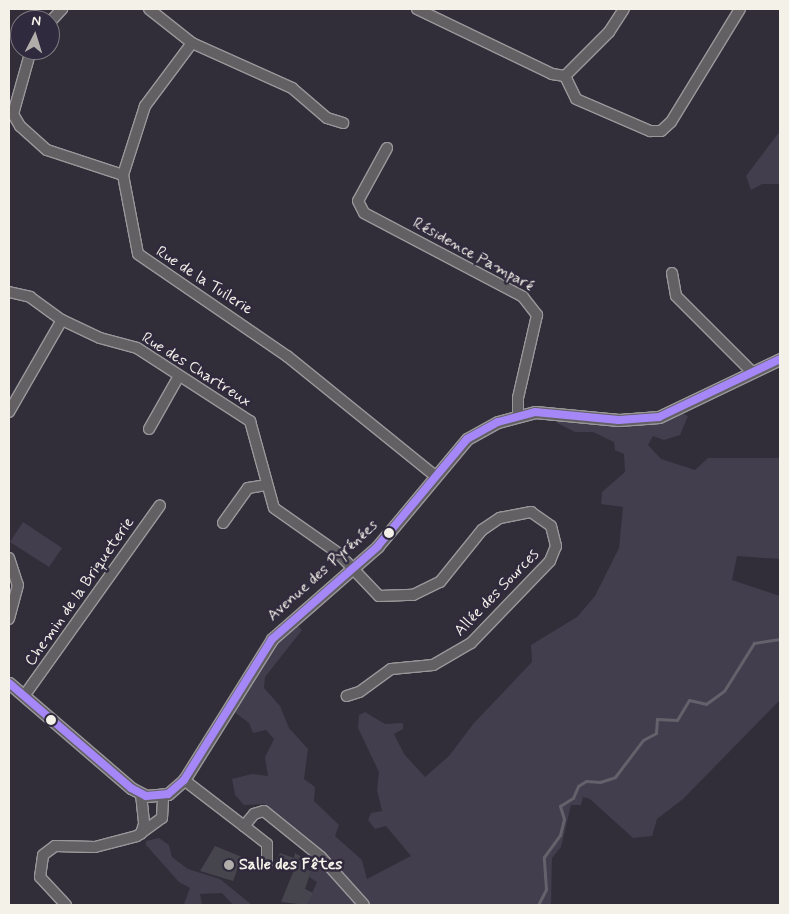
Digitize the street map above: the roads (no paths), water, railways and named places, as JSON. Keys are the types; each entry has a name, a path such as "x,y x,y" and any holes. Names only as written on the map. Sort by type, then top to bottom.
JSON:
{"street":[{"path":"149,9 192,43 292,88 327,118 343,123"},
{"path":"418,9 552,74 565,76"},
{"path":"565,76 609,32 624,9"},
{"path":"565,76 576,99 650,131 661,131 671,122 740,9"},
{"name":"Rue de la Tuilerie","path":"192,43 145,106 123,175 136,249 141,258 287,356 435,476"},
{"path":"28,60 13,114 20,126 47,150 123,175"},
{"name":"Résidence Pamparé","path":"387,148 358,201 364,213 523,298 537,315 518,398 518,415"},
{"path":"672,272 676,296 752,372"},
{"name":"Rue des Chartreux","path":"9,292 30,297 62,320 100,338 137,348 250,421 257,434 266,485 274,508 325,542 353,569"},
{"path":"9,412 62,320"},
{"name":"Avenue des Pyrénées","path":"163,796 177,789 184,780 262,650 290,620 353,569 389,534 467,439 518,415 550,412 646,419 686,406 780,359"},
{"path":"149,429 179,376"},
{"path":"223,523 248,488 266,485"},
{"name":"Chemin de la Briqueterie","path":"24,696 160,505"},
{"name":"Allée des Sources","path":"347,696 359,692 391,668 433,665 461,651 545,568 554,555 556,540 551,526 537,514 523,512 500,518 482,530 440,582 405,596 379,596 353,569"},
{"path":"9,558 18,593 10,616"},
{"path":"9,684 141,794 163,796 162,818 141,834 102,846 60,845 47,851 40,864 40,877 66,905"},
{"path":"184,780 267,844 267,863"},
{"path":"141,794 144,824 141,834"},
{"path":"244,826 254,814 264,811 321,857 364,905"}],"waterway":[{"path":"538,905 546,889 544,857 560,835 564,819 560,806 573,798 578,786 586,781 600,782 615,777 643,740 656,733 657,719 677,720 689,700 706,704 724,691 754,643 780,639"}],"place":[{"name":"Salle des Fêtes","path":"229,865"}]}
